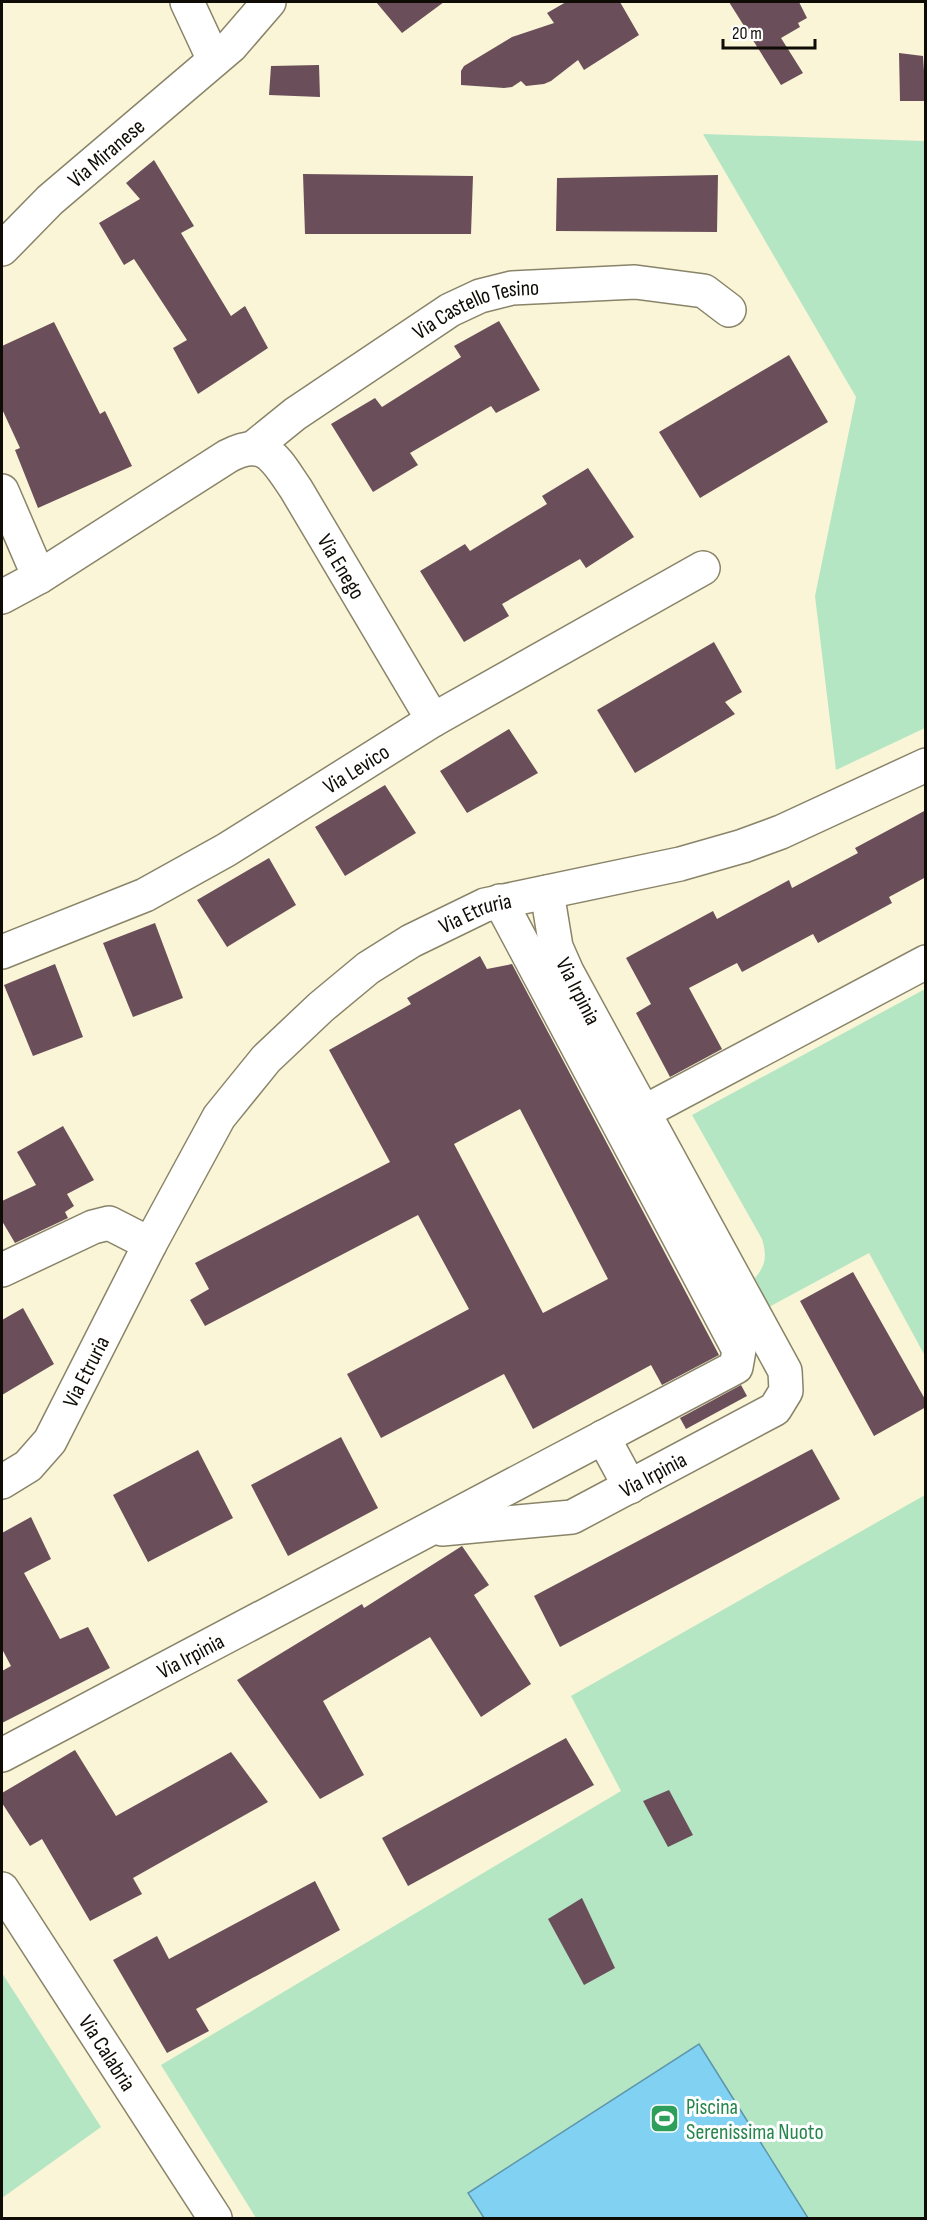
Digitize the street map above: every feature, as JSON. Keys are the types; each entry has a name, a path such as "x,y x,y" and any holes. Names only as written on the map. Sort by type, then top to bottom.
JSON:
{"street":[{"path":"187,2 210,53"},
{"name":"Via Miranese","path":"2,249 50,200 263,2"},
{"name":"Via Miranese","path":"2,224 210,53 231,46 269,2"},
{"name":"Via Castello Tesino","path":"2,597 39,577 240,452 450,310 480,296 512,288 635,282 705,291 729,310"},
{"name":"Via Enego","path":"240,452 266,451 296,489 433,720"},
{"path":"2,491 39,577"},
{"name":"Via Levico","path":"2,952 145,895 226,850 433,720 703,568"},
{"name":"Via Etruria","path":"2,1482 28,1466 50,1441 150,1244 219,1117 266,1059 321,1007 368,969 438,927 485,905 680,864 743,846 781,832 926,765"},
{"name":"Via Irpinia","path":"2,1755 427,1530 572,1517 775,1409 786,1391 785,1371 661,1176 644,1112 556,946 548,892"},
{"path":"427,1530 736,1367 739,1350 661,1176 501,901"},
{"path":"644,1112 926,962"},
{"path":"2,1270 93,1227 109,1223 150,1244"},
{"path":"603,1437 630,1487"},
{"name":"Via Calabria","path":"2,1888 215,2218"}],"green space":[{"path":"703,134 925,141 925,728 836,770 815,596 856,397"},
{"path":"925,989 925,1356 869,1253 769,1307 755,1278 764,1260 765,1250 762,1239 692,1115"},
{"path":"925,1495 925,2218 256,2218 161,2065 621,1791 571,1696"},
{"path":"2,1973 101,2127 2,2198"}],"water":[{"name":"Piscina Serenissima Nuoto","path":"699,2044 808,2218 484,2218 468,2193"}],"building":[{"path":"376,2 444,2 402,33"},
{"path":"566,2 620,2 639,35 584,70 578,60 544,84 526,86 521,81 512,87 504,88 461,85 461,71 464,66 512,37 554,23 547,13"},
{"path":"729,2 799,2 807,18 798,23 800,27 781,38 803,73 781,85"},
{"path":"899,53 923,56 926,101 900,101"},
{"path":"319,65 320,97 269,95 271,66"},
{"path":"154,160 194,226 181,233 231,316 245,306 268,348 198,394 173,348 187,340 134,259 124,265 99,223 140,199 126,183"},
{"path":"303,174 473,176 471,234 305,234"},
{"path":"718,175 717,232 556,231 557,178"},
{"path":"499,321 540,390 496,413 491,406 410,453 418,465 373,492 331,424 375,398 382,407 461,357 454,346"},
{"path":"54,322 100,414 105,411 132,466 38,508 15,450 20,448 2,409 2,346"},
{"path":"789,355 828,422 700,498 659,432"},
{"path":"588,468 634,537 586,568 580,559 502,604 509,616 464,642 420,571 465,544 470,551 547,504 542,496"},
{"path":"714,642 742,692 725,702 735,714 635,773 597,710"},
{"path":"509,729 538,773 467,813 440,771"},
{"path":"385,785 416,833 345,876 315,827"},
{"path":"926,810 926,877 889,897 892,903 818,943 813,934 742,972 737,963 689,988 722,1049 670,1077 636,1013 651,1004 626,958 713,911 717,919 789,880 792,888 858,853 855,848"},
{"path":"269,858 296,905 227,947 197,900"},
{"path":"155,923 183,998 133,1017 103,943"},
{"path":"480,956 487,969 512,964 719,1355 662,1385 651,1365 533,1429 504,1374 381,1438 347,1374 469,1309 418,1215 205,1326 190,1300 209,1289 195,1263 390,1162 329,1050 411,1004 407,998","holes":["520,1109 608,1279 543,1313 454,1144"]},
{"path":"55,964 83,1037 33,1056 4,985"},
{"path":"63,1126 94,1180 67,1194 74,1206 65,1212 68,1218 15,1243 2,1221 2,1201 36,1185 17,1152"},
{"path":"853,1272 926,1401 926,1407 874,1436 800,1301"},
{"path":"23,1308 54,1364 2,1395 2,1320"},
{"path":"741,1385 747,1396 686,1429 680,1418"},
{"path":"341,1437 378,1508 288,1556 251,1485"},
{"path":"812,1449 840,1499 560,1647 534,1596"},
{"path":"198,1450 233,1518 148,1562 113,1495"},
{"path":"31,1517 51,1559 24,1573 60,1639 88,1627 110,1668 2,1723 2,1671 11,1666 2,1649 2,1533"},
{"path":"462,1546 489,1585 474,1595 531,1684 481,1717 430,1637 323,1701 364,1775 320,1799 237,1680 362,1604 364,1608"},
{"path":"566,1738 594,1785 408,1886 382,1838"},
{"path":"75,1750 116,1816 231,1752 268,1802 133,1878 142,1894 90,1921 42,1839 30,1846 2,1803 2,1793"},
{"path":"669,1790 693,1835 668,1847 643,1801"},
{"path":"315,1881 340,1930 196,2009 209,2031 167,2053 113,1960 157,1936 169,1959"},
{"path":"582,1898 615,1968 584,1985 548,1919"}],"place":[{"name":"Piscina Serenissima Nuoto","path":"665,2119"}]}
